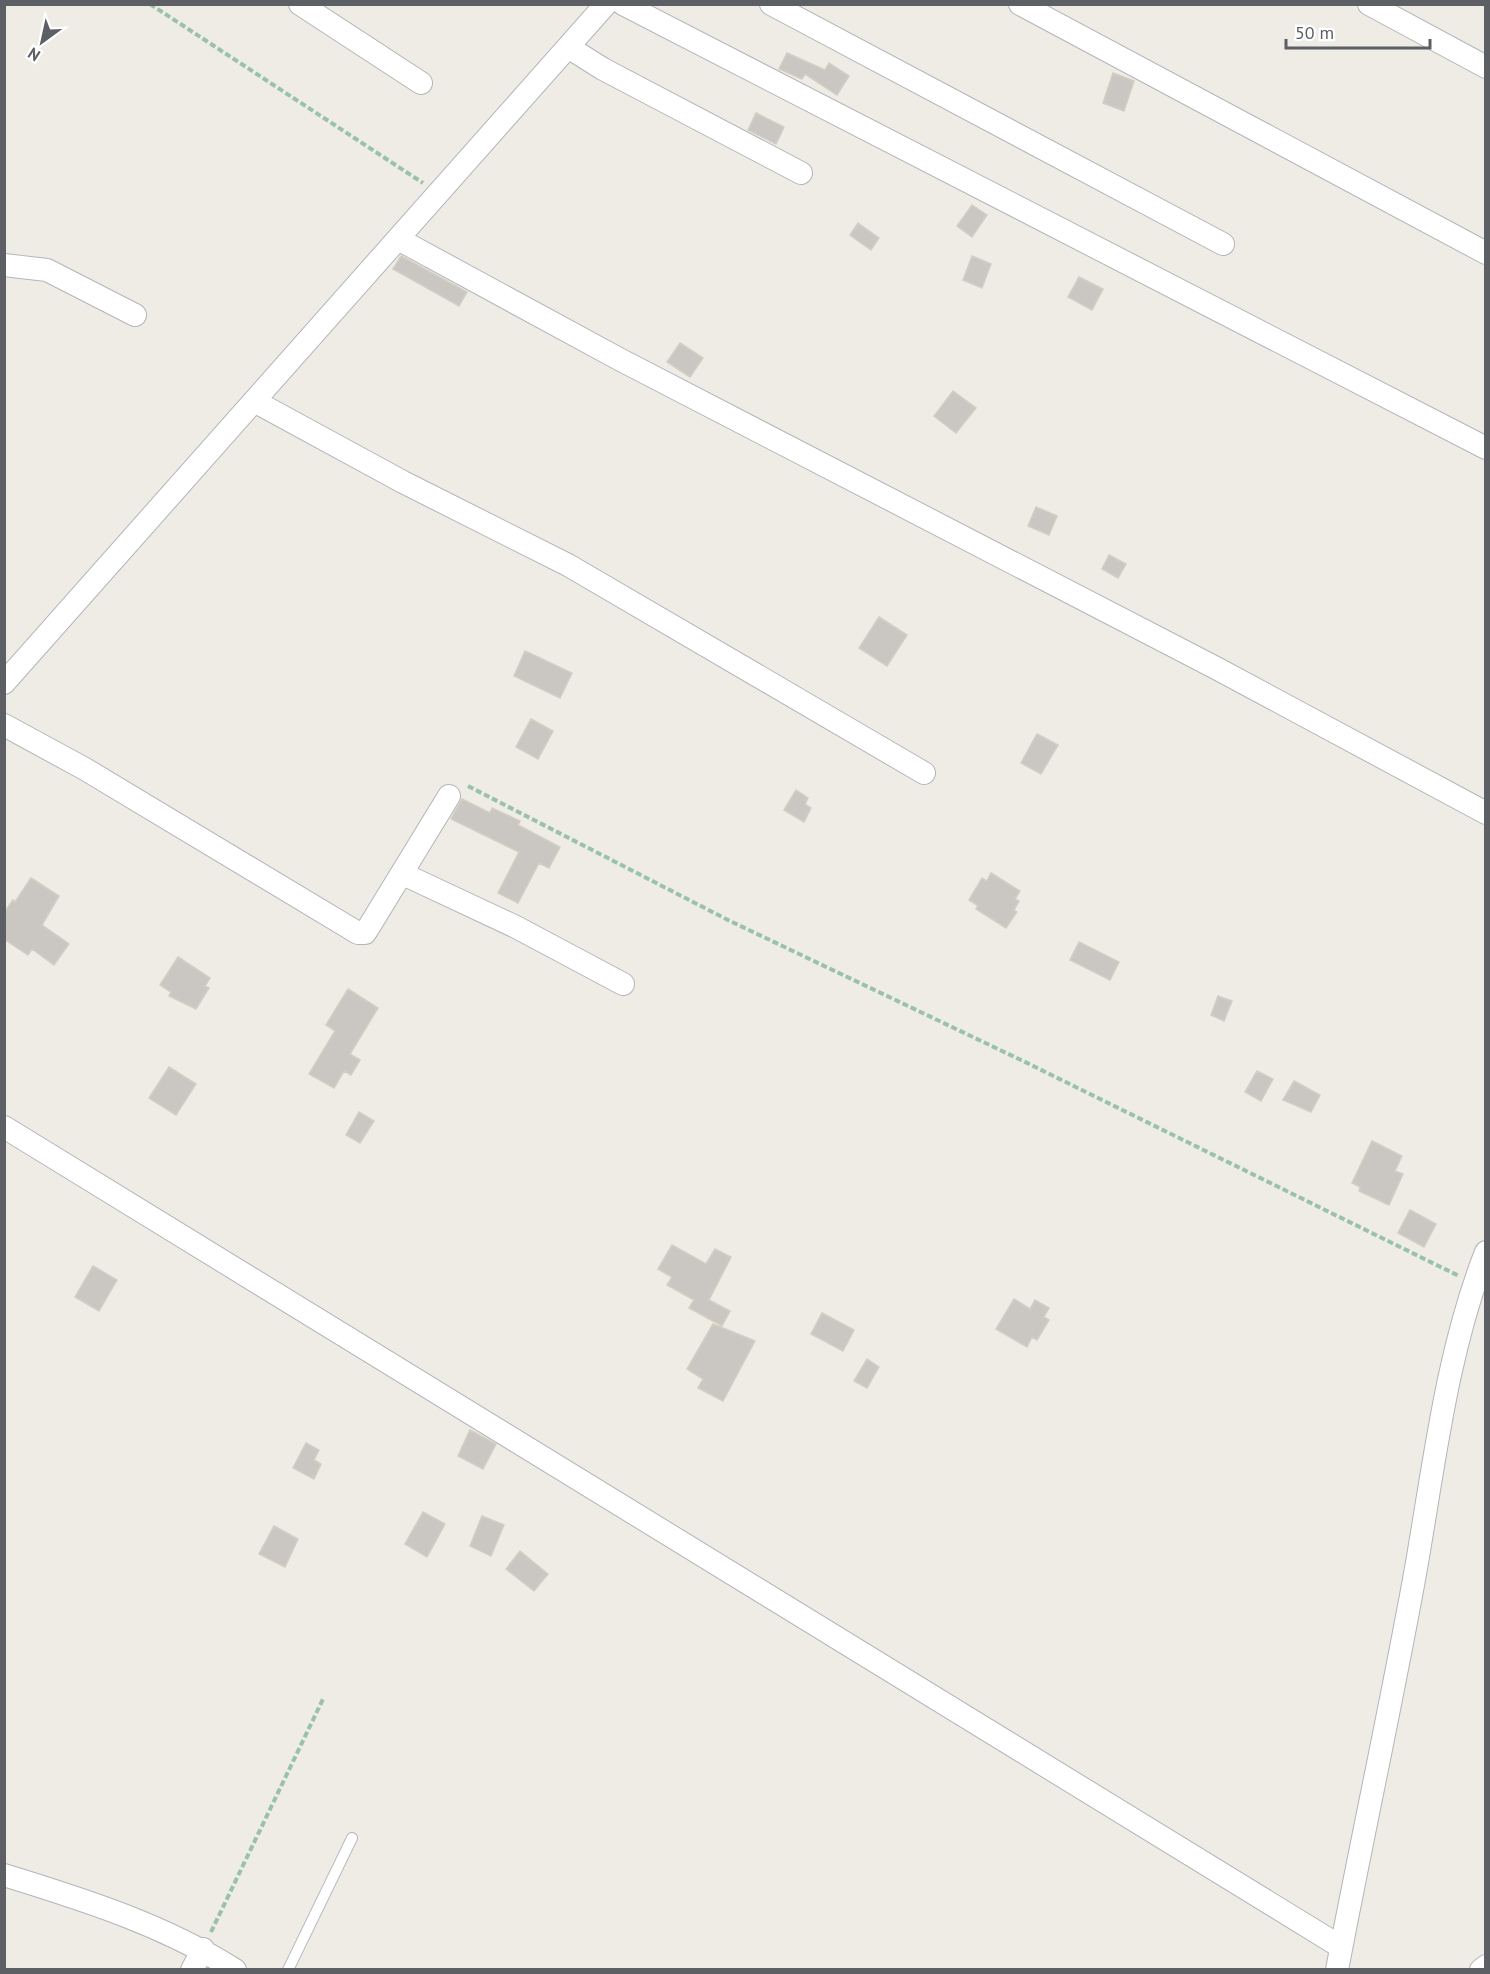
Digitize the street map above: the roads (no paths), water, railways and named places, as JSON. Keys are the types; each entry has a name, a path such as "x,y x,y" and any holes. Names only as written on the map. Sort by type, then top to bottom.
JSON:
{"street":[{"path":"300,4 422,82"},
{"path":"4,682 606,4"},
{"path":"623,4 1485,448"},
{"path":"771,4 1222,244"},
{"path":"1020,4 1485,253"},
{"path":"1369,4 1485,67"},
{"path":"568,46 603,69 801,173"},
{"path":"398,239 619,359 1216,668 1485,813"},
{"path":"4,265 48,270 135,315"},
{"path":"254,401 403,482 568,565 924,773"},
{"path":"4,725 85,769 358,933 365,933 449,796"},
{"path":"403,874 516,927 623,984"},
{"path":"4,1127 1341,1947"},
{"path":"1336,1970 1407,1617 1456,1347 1470,1293 1485,1252"},
{"path":"4,1875 97,1903 203,1949 235,1970"},
{"path":"192,1970 203,1949"},
{"path":"1481,1970 1485,1966"}],"lane":[{"path":"288,1970 351,1838"}]}
